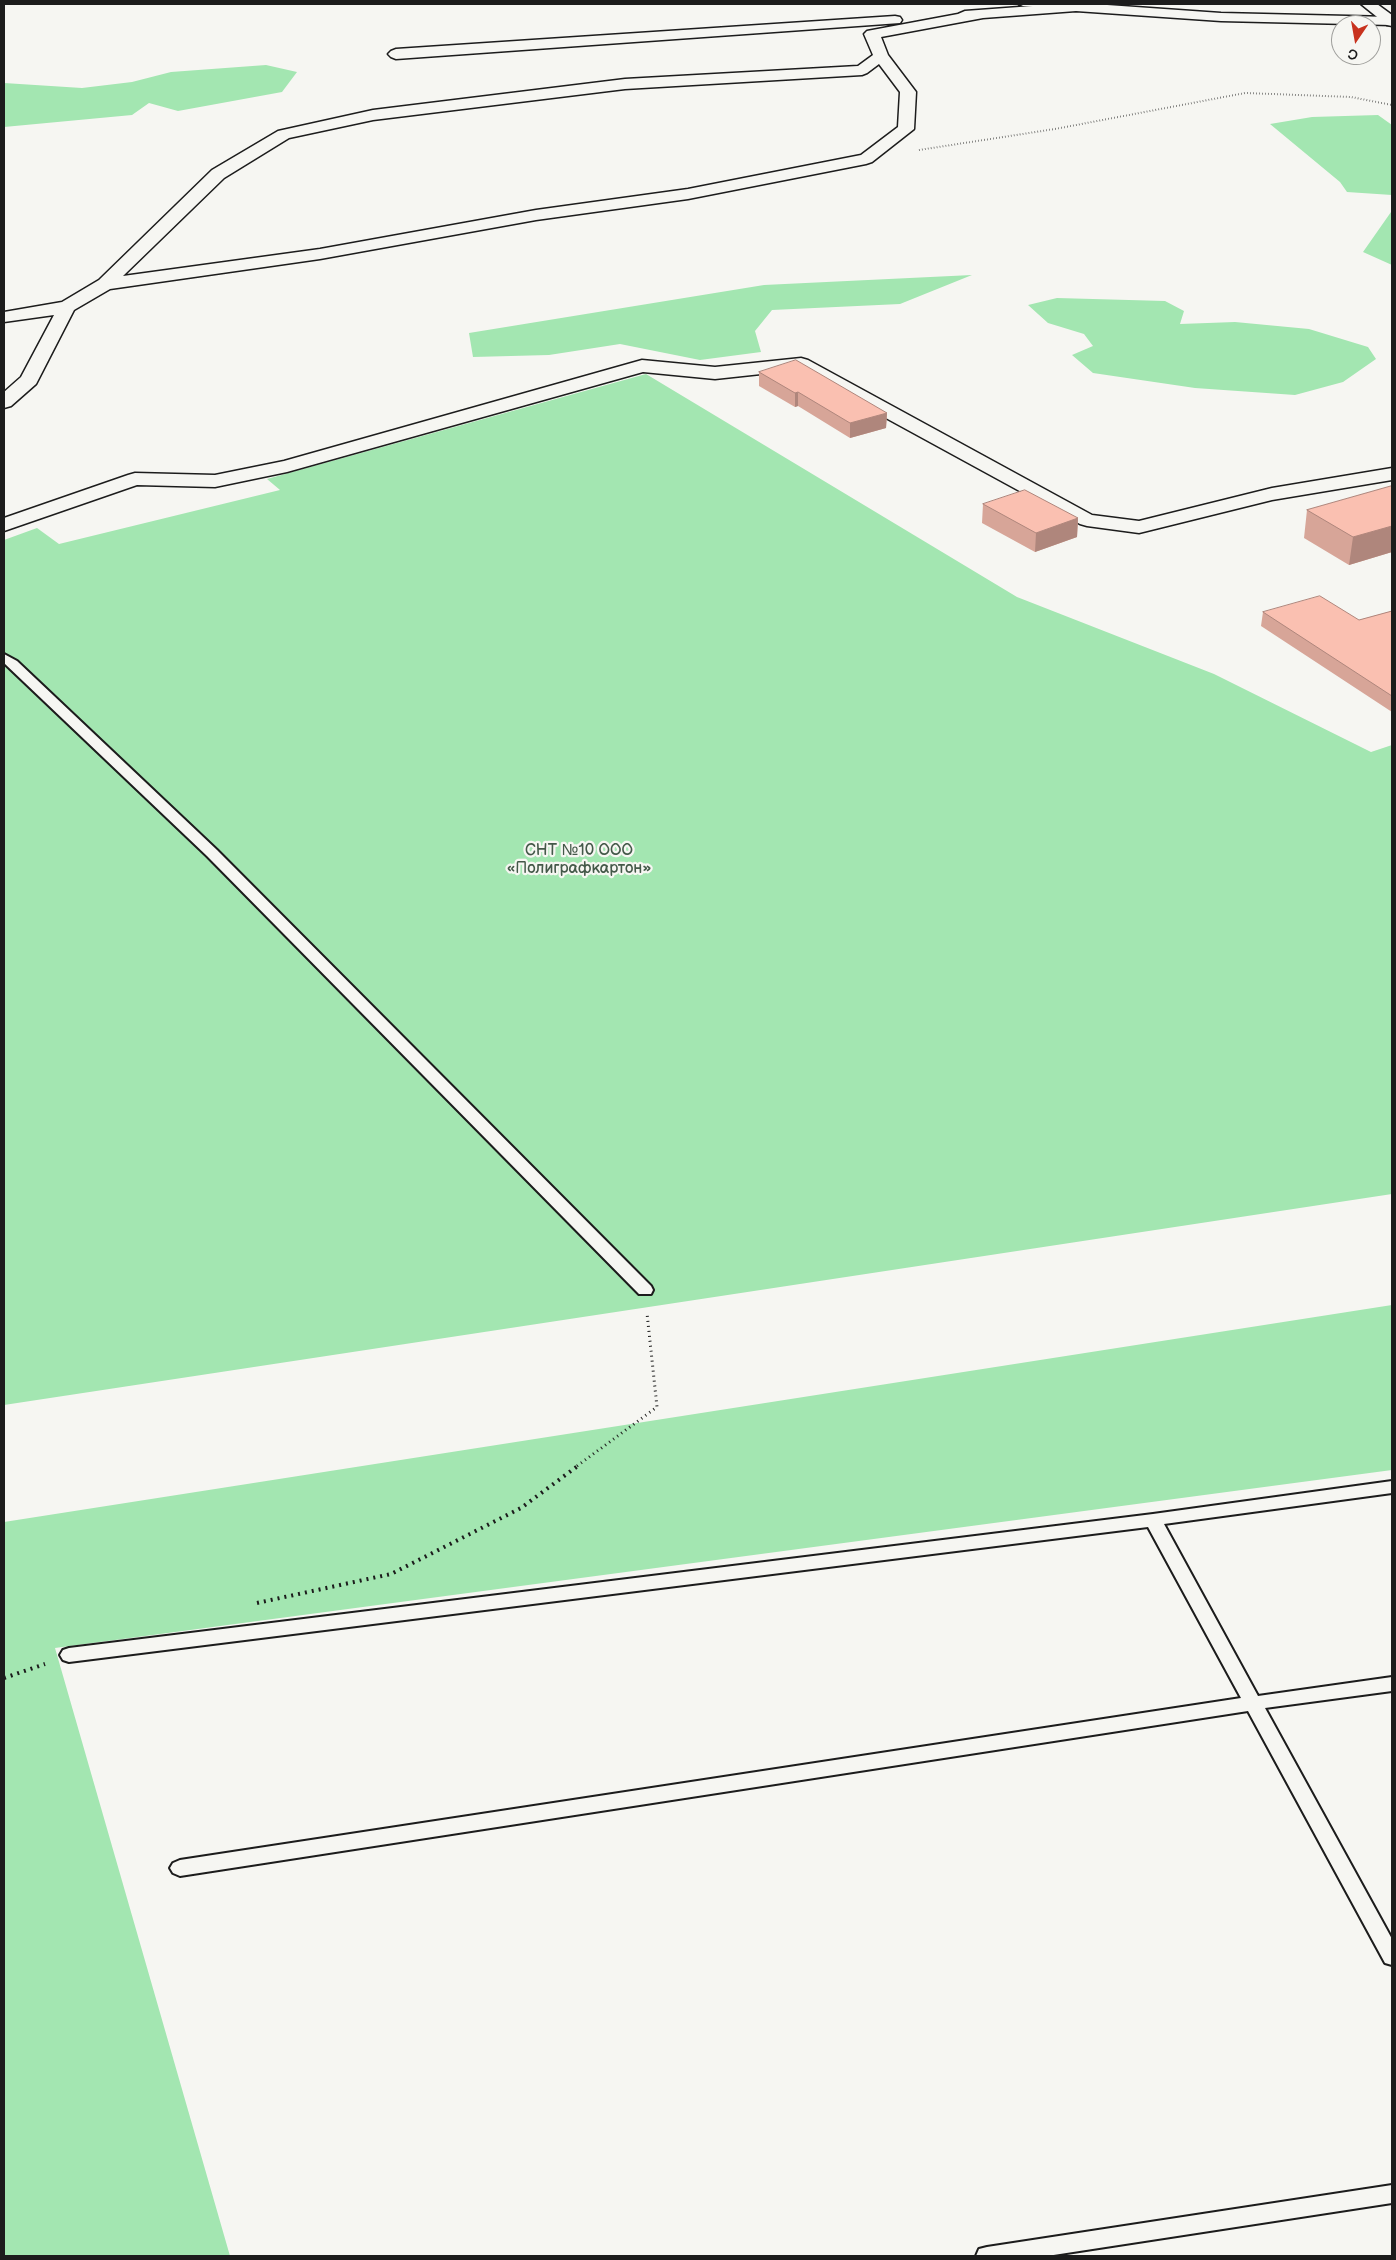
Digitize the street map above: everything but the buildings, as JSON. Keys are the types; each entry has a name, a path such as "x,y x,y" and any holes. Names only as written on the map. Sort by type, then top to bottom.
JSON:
{"street":[{"path":"1368,4 1392,21"},
{"path":"396,54 1076,7 1221,17 1392,21"},
{"path":"105,284 320,254 536,215 688,194 866,159 906,129 908,92 881,56 872,34 982,14"},
{"path":"4,316 67,307 105,284 218,174 284,134 373,115 625,84 862,70 881,56"},
{"path":"4,402 28,380 67,307"},
{"path":"4,525 135,479 215,481 287,466 642,366 715,373 801,364 1087,520 1139,527 1272,494 1392,474"}],"lane":[{"path":"1023,4 1076,7"},
{"path":"4,658 13,664 212,853 645,1290"},
{"path":"69,1655 1153,1520 1392,1487"},
{"path":"1153,1520 1392,1957"},
{"path":"180,1868 1253,1703 1392,1684"},
{"path":"986,2256 1392,2194"}],"path":[{"path":"914,151 1055,129 1246,92 1351,97 1392,105"},
{"path":"254,1604 391,1574 521,1508 657,1407 645,1290"},
{"path":"4,1678 69,1655"}],"green space":[{"path":"266,65 297,72 282,92 178,111 149,103 132,115 4,127 4,83 82,88 132,82 171,72"},
{"path":"1378,115 1392,125 1392,195 1347,192 1340,182 1270,124 1312,117"},
{"path":"1392,212 1392,265 1363,252"},
{"path":"972,275 900,304 772,310 755,331 761,352 700,360 620,344 549,355 473,357 469,333 764,285"},
{"path":"1057,298 1165,301 1184,311 1180,324 1235,322 1309,329 1368,347 1376,359 1343,382 1295,395 1195,388 1093,373 1072,355 1093,346 1084,334 1048,323 1028,305"},
{"name":"СНТ №10 ООО «Полиграфкартон»","path":"646,374 1017,597 1214,674 1371,752 1392,745 1392,1194 4,1405 4,540 37,528 59,544 280,490 267,479"},
{"path":"1392,1305 1392,1470 55,1648 230,2256 4,2256 4,1522"}]}
